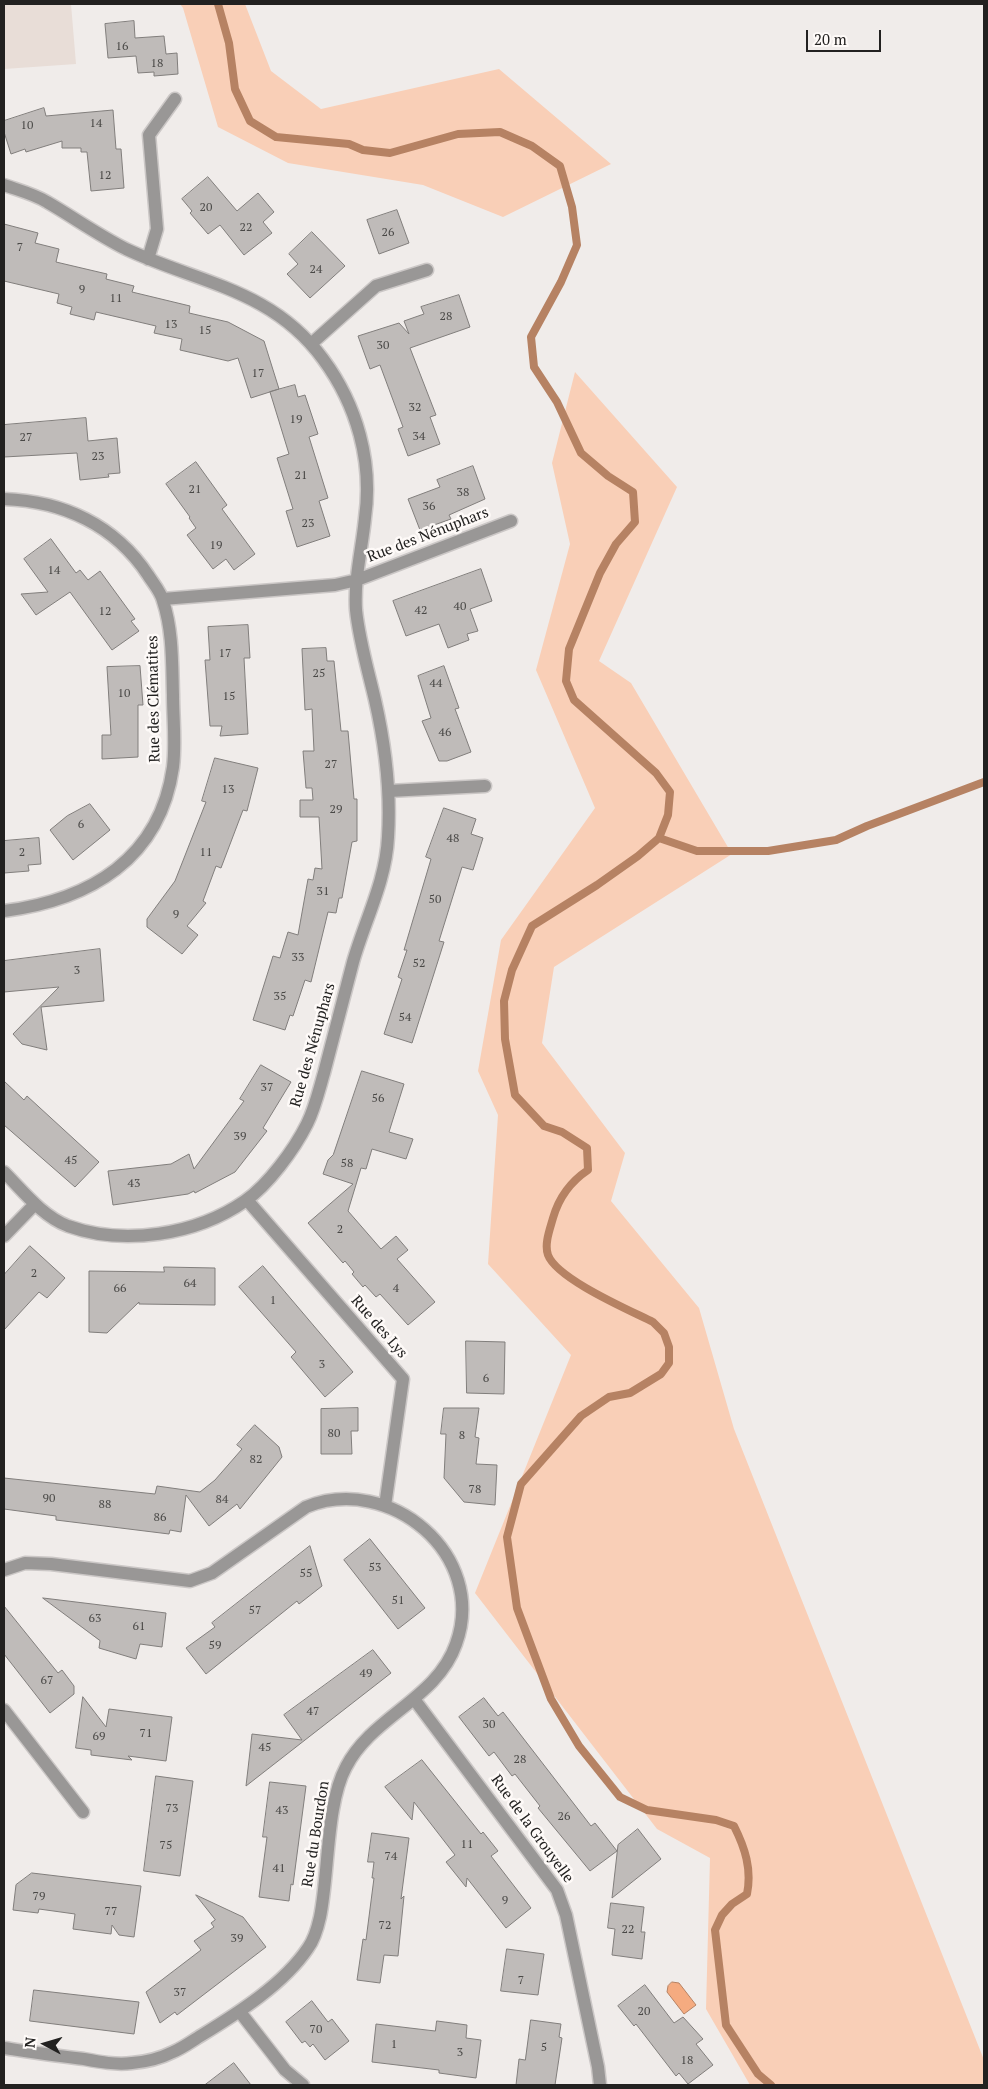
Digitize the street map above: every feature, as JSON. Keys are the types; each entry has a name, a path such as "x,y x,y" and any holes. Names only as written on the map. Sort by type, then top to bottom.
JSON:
{"street":[{"path":"148,258 157,229 149,135 175,99"},
{"name":"Rue des Nénuphars","path":"4,185 43,199 117,244 148,258 241,293 289,324 311,344 327,364 345,393 362,444 367,497 358,553 356,608 365,662 378,713 389,791 388,841 380,880 356,951 314,1105 308,1121 290,1152 247,1200 220,1215 193,1226 164,1233 135,1236 106,1234 66,1225 35,1204 4,1172"},
{"path":"311,344 376,286 427,270"},
{"name":"Rue des Clématites","path":"4,499 56,506 92,521 127,547 139,561 163,599 171,645 174,743 173,767 167,795 158,817 142,842 120,869 74,894 52,902 4,911"},
{"name":"Rue des Nénuphars","path":"357,580 511,521"},
{"path":"163,599 335,585 357,580"},
{"path":"389,791 485,786"},
{"name":"Rue des Lys","path":"247,1200 403,1379 385,1506"},
{"path":"4,1236 35,1204"},
{"name":"Rue du Bourdon","path":"4,1570 25,1563 51,1564 190,1581 212,1573 287,1519 319,1502 346,1499 385,1506 412,1518 430,1533 450,1562 461,1593 457,1643 449,1660 430,1686 364,1742 346,1767 336,1797 320,1918 309,1947 291,1969 240,2012 174,2052 131,2063 118,2064 4,2048"},
{"name":"Rue de la Grouyelle","path":"414,1699 557,1890 566,1914 598,2067 600,2085"},
{"path":"4,1710 83,1812"},
{"path":"240,2012 285,2070 303,2085"}],"shaded area":[{"path":"4,4 71,4 76,64 4,69"},
{"path":"180,4 245,4 271,71 321,109 499,69 611,164 503,217 423,185 288,163 218,127 183,8"},
{"path":"575,372 677,487 599,661 631,683 732,854 554,967 542,1043 625,1153 611,1201 699,1308 734,1429 984,2060 984,2085 750,2085 706,2009 710,1858 657,1829 475,1593 571,1355 488,1264 498,1115 478,1071 501,940 595,808 536,670 570,544 552,463"},
{"path":"672,1982 679,1983 696,2005 684,2014 667,1992 668,1986"}],"building":[{"path":"134,21 135,38 164,36 166,54 177,53 178,74 154,76 154,72 138,73 136,56 108,58 105,24"},
{"path":"44,108 46,116 113,110 116,149 121,149 124,188 91,191 87,152 81,152 81,148 62,148 62,141 26,152 25,149 11,154 4,132 4,121"},
{"path":"208,177 237,211 258,193 274,212 263,222 272,233 244,255 220,225 208,234 190,213 192,211 182,199"},
{"path":"397,210 409,243 379,254 367,220"},
{"path":"4,224 38,233 35,243 59,249 56,262 107,274 106,279 134,286 132,292 190,306 189,313 228,322 264,341 279,389 251,398 238,358 228,361 180,350 182,339 154,333 156,326 96,312 94,320 70,314 72,307 57,303 59,294 4,281"},
{"path":"312,232 345,266 310,298 287,274 298,264 289,254"},
{"path":"459,295 470,327 410,348 436,415 430,417 440,444 408,456 398,429 403,427 380,365 370,369 358,336 399,323 409,334 404,321 424,314 421,307"},
{"path":"295,385 298,397 305,395 318,434 309,437 328,498 319,501 330,536 297,547 286,511 293,509 277,458 289,454 270,392"},
{"path":"86,418 88,441 117,438 120,473 108,474 109,477 80,480 77,453 4,457 4,425"},
{"path":"196,462 227,505 222,509 255,554 234,570 226,559 213,569 187,535 196,528 166,484"},
{"path":"473,466 485,499 449,515 451,519 420,530 408,499 440,487 437,480"},
{"path":"51,539 76,573 80,570 88,580 100,571 135,619 131,621 139,631 112,650 70,592 36,615 21,594 48,592 24,559"},
{"path":"481,569 492,601 470,609 478,631 467,634 469,640 448,648 439,624 406,636 393,601"},
{"path":"248,625 250,658 244,658 248,734 220,736 222,726 210,726 205,660 210,660 208,627"},
{"path":"326,648 327,661 334,661 341,731 348,731 354,799 357,799 357,841 352,842 342,898 339,898 336,913 328,912 311,982 305,980 293,1016 290,1015 285,1030 253,1020 273,956 280,958 288,932 298,935 308,879 313,880 315,868 322,869 319,817 300,817 300,800 313,800 312,788 306,788 303,751 314,751 312,709 305,710 302,649"},
{"path":"140,666 143,705 138,705 138,757 102,759 102,735 111,735 107,667"},
{"path":"444,666 459,708 455,709 471,752 447,761 439,761 422,721 431,718 418,676"},
{"path":"215,758 258,768 247,811 243,810 221,868 216,866 203,901 206,903 187,926 198,935 182,954 147,927 147,919 175,881 206,802 202,801"},
{"path":"90,804 110,830 73,860 50,830 67,816"},
{"path":"444,808 476,819 471,834 483,838 473,870 462,867 439,941 444,942 412,1043 384,1034 402,979 398,977 407,950 404,950 431,859 426,857"},
{"path":"39,838 41,864 28,865 29,871 4,873 4,841"},
{"path":"100,949 104,1001 41,1007 47,1050 22,1044 13,1034 59,987 4,992 4,961"},
{"path":"261,1065 291,1082 263,1128 267,1131 235,1172 195,1193 194,1191 188,1194 113,1205 108,1171 171,1164 189,1154 194,1169 244,1101 240,1099"},
{"path":"362,1071 404,1084 389,1132 413,1139 406,1159 372,1149 366,1169 361,1168 348,1211 381,1249 396,1236 408,1250 397,1259 435,1302 408,1325 380,1294 376,1297 365,1285 363,1287 352,1274 354,1272 345,1261 343,1263 308,1223 353,1184 323,1174 328,1160 333,1155"},
{"path":"4,1081 24,1100 27,1096 99,1162 75,1187 4,1125"},
{"path":"30,1246 65,1278 47,1298 39,1292 4,1330 4,1275"},
{"path":"263,1266 353,1372 325,1397 291,1357 296,1352 239,1287"},
{"path":"164,1267 215,1268 215,1305 139,1304 139,1302 107,1333 89,1332 89,1271 164,1272"},
{"path":"466,1341 505,1342 504,1394 467,1393"},
{"path":"358,1408 358,1431 351,1431 352,1454 321,1454 321,1409"},
{"path":"444,1408 479,1408 475,1437 479,1438 476,1464 497,1465 495,1505 464,1502 444,1478 446,1434 441,1434"},
{"path":"255,1425 279,1447 282,1457 240,1509 237,1504 209,1526 186,1495 181,1532 170,1530 169,1534 56,1520 56,1516 4,1509 4,1478 155,1494 157,1486 200,1492 215,1480 242,1449 237,1445"},
{"path":"370,1539 425,1608 398,1629 344,1560"},
{"path":"310,1546 322,1586 299,1604 297,1601 206,1674 186,1648 215,1627 212,1623"},
{"path":"43,1598 166,1613 162,1647 140,1644 136,1659 99,1648 100,1641"},
{"path":"4,1606 58,1673 62,1670 74,1686 74,1694 50,1713 4,1654"},
{"path":"373,1650 391,1673 246,1786 252,1734 302,1740 284,1715"},
{"path":"83,1697 106,1727 109,1709 172,1717 166,1761 128,1756 132,1760 91,1755 91,1750 76,1748"},
{"path":"484,1698 498,1716 503,1712 591,1826 595,1823 617,1851 590,1871 538,1808 540,1806 515,1774 512,1776 494,1752 489,1756 459,1717"},
{"path":"422,1760 481,1834 483,1832 498,1851 491,1856 531,1908 506,1928 467,1878 466,1887 446,1862 455,1855 414,1802 412,1820 385,1787"},
{"path":"156,1776 193,1781 180,1876 144,1871"},
{"path":"270,1782 306,1786 293,1885 291,1884 289,1901 259,1897 267,1837 263,1837"},
{"path":"638,1829 661,1859 612,1898 618,1845"},
{"path":"372,1833 409,1838 401,1899 404,1896 398,1956 384,1955 380,1983 357,1980 363,1939 366,1940 374,1878 372,1878 374,1862 368,1862"},
{"path":"32,1873 141,1886 134,1937 119,1935 112,1925 111,1934 73,1929 75,1914 39,1909 38,1913 13,1910 16,1885"},
{"path":"196,1895 243,1917 266,1947 177,2015 175,2012 160,2023 146,1992 201,1950 194,1941 214,1927 211,1923 215,1920"},
{"path":"611,1903 644,1907 641,1932 645,1932 642,1959 612,1955 615,1929 608,1928"},
{"path":"507,1949 544,1954 538,1995 501,1991"},
{"path":"645,1985 674,2023 683,2017 703,2039 696,2044 713,2065 688,2084 679,2073 676,2076 636,2024 634,2026 618,2006"},
{"path":"34,1990 139,2002 134,2034 30,2021"},
{"path":"312,2001 328,2022 332,2019 349,2041 325,2060 313,2044 310,2047 305,2041 302,2043 286,2022"},
{"path":"531,2020 561,2024 559,2037 562,2038 555,2085 516,2085 519,2059 525,2060"},
{"path":"437,2021 467,2025 466,2038 481,2040 476,2078 439,2073 439,2070 372,2062 376,2024 435,2031"},
{"path":"234,2063 251,2085 205,2085"}],"waterway":[{"path":"218,4 229,43 235,89 250,121 276,137 349,144 363,150 390,153 458,134 500,132 532,146 560,166 572,207 577,245 561,282 531,337 534,367 557,402 581,453 608,476 633,492 635,522 616,544 600,573 569,649 566,681 574,700 656,773 670,792 668,815 659,838 638,856 597,885 532,926 512,970 504,1001 505,1039 515,1095 544,1126 562,1132 587,1148 588,1170 571,1185 558,1203 548,1236 548,1255 554,1264 579,1284 653,1322 664,1333 669,1347 669,1363 661,1374 630,1393 609,1397 581,1416 521,1484 507,1537 517,1608 551,1699 579,1746 620,1797 647,1810 716,1820 734,1826 741,1842 749,1876 747,1894 732,1904 722,1915 715,1930 726,2025 758,2074 771,2085"},
{"path":"659,838 697,851 768,851 836,840 867,826 984,782"}]}
